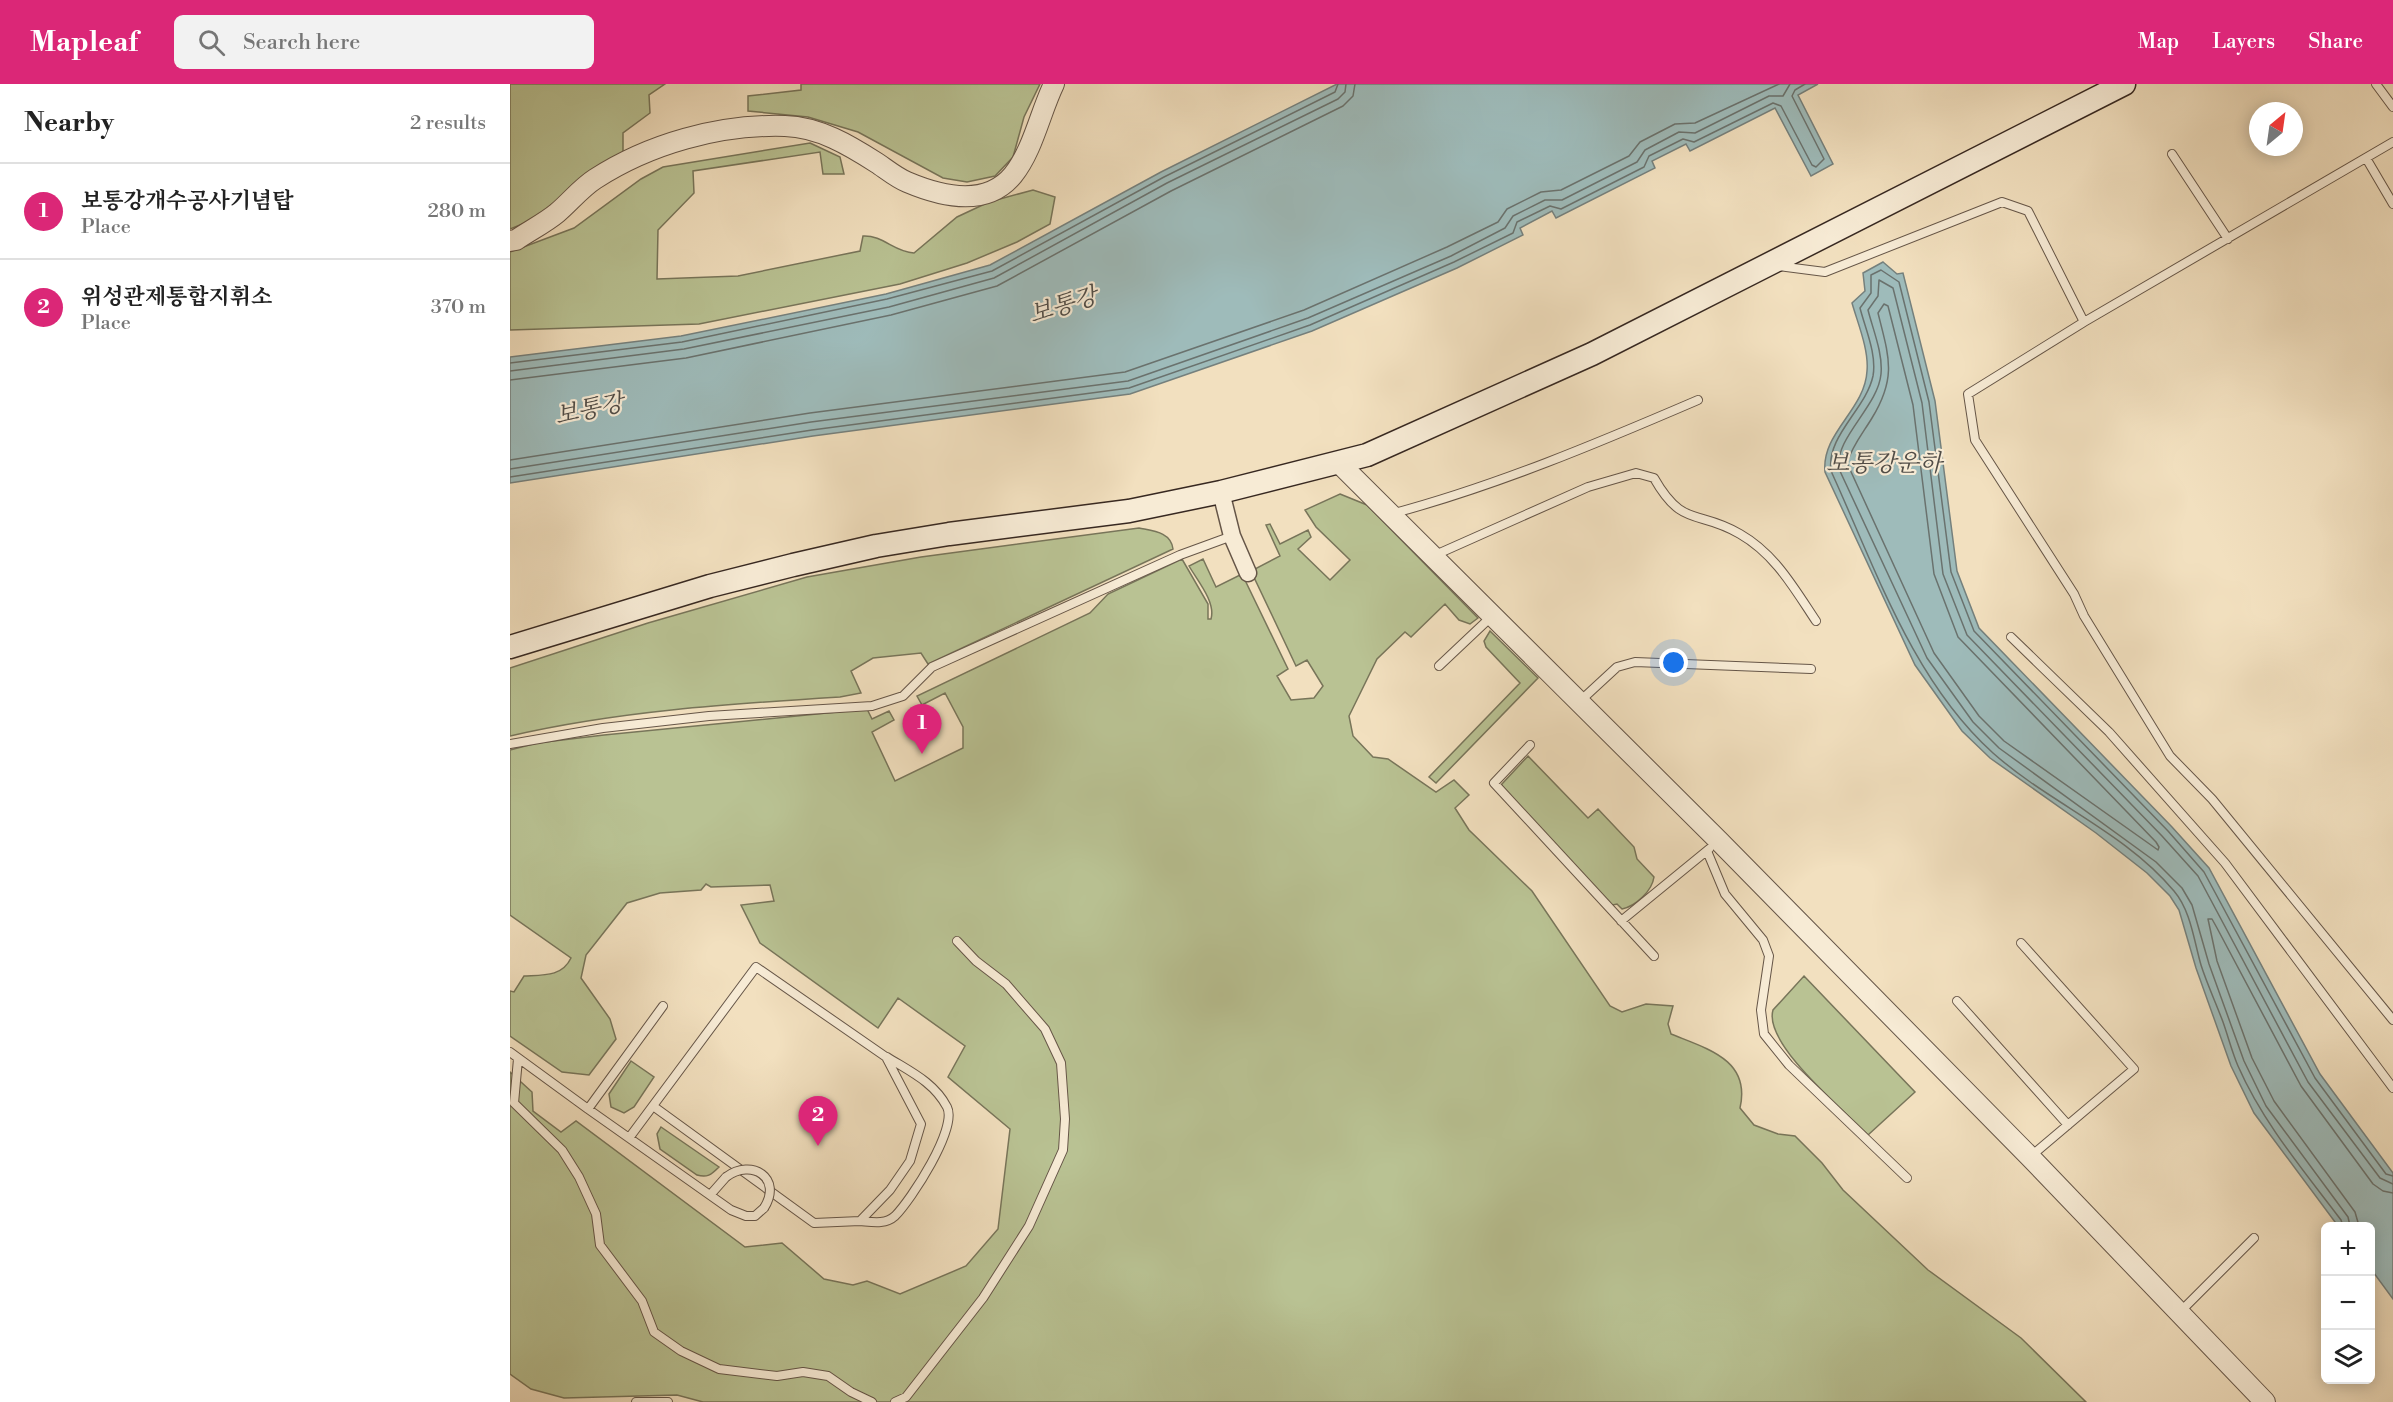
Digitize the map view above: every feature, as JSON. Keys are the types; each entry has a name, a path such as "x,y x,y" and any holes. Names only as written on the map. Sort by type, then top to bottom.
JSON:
{"main road":[{"path":"510,647 710,586 855,551 950,534 1129,510 1221,492 1340,464 1367,455 1592,354 2124,84"}],"street":[{"path":"510,241 516,240 556,214 593,180 648,151 681,139 748,128 786,126 822,132 858,151 905,182 941,194 971,198 996,188 1012,176 1029,145 1053,84"},
{"path":"1340,464 1578,703 1713,846 2030,1157 2265,1402"},
{"path":"1221,492 1232,536 1248,573"}],"lane":[{"path":"2376,84 2393,107"},
{"path":"2393,142 2084,322 1968,394 1975,440 2074,594 2084,616 2170,756 2212,799 2393,1020"},
{"path":"2172,154 2228,239"},
{"path":"2366,158 2393,204"},
{"path":"1766,265 1824,272 2002,202 2028,211 2084,322"},
{"path":"1390,514 1443,500 1601,441 1698,400"},
{"path":"1433,556 1588,487 1636,473 1654,478 1666,501 1684,514 1740,534 1780,566 1816,621"},
{"path":"510,744 603,728 697,717 872,706 903,696 932,667 1180,555 1232,536"},
{"path":"1439,666 1492,616"},
{"path":"2011,638 2109,732 2225,863 2393,1088"},
{"path":"1578,703 1617,667 1635,662 1811,669"},
{"path":"1530,746 1494,783 1653,956"},
{"path":"1621,921 1713,846 1725,894 1763,940 1769,956 1761,1010 1764,1034 1789,1065 1907,1178"},
{"path":"895,1402 906,1397 983,1298 1029,1226 1063,1150 1065,1119 1061,1063 1045,1029 1006,984 976,961 957,941"},
{"path":"2021,943 2134,1069 2030,1157"},
{"path":"629,1138 756,967 886,1057 930,1084 948,1108 948,1130 940,1150 895,1217 880,1224 860,1221 814,1223 653,1106"},
{"path":"1957,1001 2068,1125"},
{"path":"588,1109 663,1006"},
{"path":"510,1052 731,1210 746,1216 755,1216 771,1197 772,1188 767,1180 755,1171 745,1168 736,1170 726,1177 711,1194"},
{"path":"860,1221 890,1190 910,1161 921,1124 886,1057"},
{"path":"518,1059 514,1103 562,1150 579,1177 596,1214 600,1245 642,1301 654,1332 681,1351 719,1369 777,1376 803,1372 828,1376 851,1392 872,1402"},
{"path":"2179,1312 2254,1238"},
{"path":"636,1402 668,1402"}],"green space":[{"path":"510,84 665,84 649,95 650,113 623,133 623,155 542,216 510,229"},
{"path":"801,84 1040,84 1024,117 1013,157 995,176 967,182 943,178 858,132 808,117 748,111 748,96 801,90"},
{"path":"810,143 840,157 844,174 823,174 820,152 693,171 694,193 658,230 657,279 738,276 860,251 863,236 877,238 900,250 914,253 957,217 989,202 1033,190 1055,197 1050,224 1017,242 967,263 900,284 699,324 510,330 510,252 574,228 641,179 663,167"},
{"path":"1340,494 1367,505 1478,618 1470,624 1459,620 1445,604 1411,637 1405,632 1377,659 1349,716 1353,736 1373,757 1388,759 1436,792 1454,780 1469,795 1455,808 1469,830 1532,891 1610,1006 1622,1012 1646,1004 1673,1006 1668,1024 1671,1034 1712,1051 1733,1067 1739,1078 1742,1092 1740,1108 1754,1125 1778,1134 1795,1136 1822,1163 1843,1190 1928,1270 2021,1338 2086,1402 703,1402 677,1395 564,1398 531,1389 510,1374 510,1072 532,1092 533,1111 561,1132 576,1121 745,1247 782,1243 824,1279 853,1285 867,1281 900,1294 966,1266 998,1229 1010,1129 948,1077 965,1046 898,998 878,1028 760,943 741,905 774,901 770,885 711,887 706,884 701,890 660,893 627,903 586,955 581,978 610,1019 616,1039 589,1075 562,1072 510,1036 510,991 514,992 524,976 557,972 563,969 571,958 510,915 510,750 537,743 604,735 867,709 872,719 889,711 894,720 872,732 895,781 963,748 963,727 945,693 922,705 917,696 1090,613 1108,594 1182,559 1208,604 1208,619 1211,619 1211,606 1201,584 1189,566 1203,559 1216,587 1242,574 1288,669 1277,676 1291,700 1314,698 1323,686 1307,660 1296,666 1251,571 1280,556 1266,525 1270,524 1280,544 1308,530 1311,537 1298,549 1330,580 1350,560 1316,527 1305,510"},
{"path":"1139,528 1155,531 1165,536 1172,543 1173,549 928,664 921,653 873,658 851,671 861,693 840,697 715,706 592,720 510,736 510,668 648,623 807,577 921,557"},
{"path":"1490,631 1538,678 1436,783 1429,777 1520,683 1486,647 1484,641"},
{"path":"1528,756 1588,818 1598,809 1634,847 1637,859 1654,877 1647,892 1638,901 1622,909 1617,904 1608,906 1501,785"},
{"path":"1804,976 1915,1092 1868,1135 1808,1076 1780,1041 1773,1024 1773,1010"},
{"path":"631,1061 654,1077 634,1107 624,1113 611,1107 609,1094"},
{"path":"661,1127 719,1167 709,1175 697,1175 660,1149 657,1134"}],"water":[{"name":"보통강","path":"1337,84 1818,84 1798,95 1833,164 1811,176 1775,108 1690,151 1686,144 1652,161 1655,168 1556,218 1552,211 1520,228 1523,235 1457,268 1312,331 1130,394 813,436 510,483 510,357 681,336 886,294 990,265 1161,172"},
{"name":"보통강운하","path":"1883,262 1897,274 1903,273 1935,401 1957,571 1979,628 2209,868 2320,1074 2393,1173 2393,1299 2375,1274 2375,1222 2335,1222 2254,1113 2231,1066 2196,968 2179,910 2170,896 2147,873 2096,833 1990,758 1962,731 1915,665 1825,472 1830,445 1859,398 1867,371 1865,346 1852,303 1865,291 1863,273"}],"place":[{"name":"보통강개수공사기념탑","path":"922,754"},
{"name":"위성관제통합지휘소","path":"818,1146"}]}
